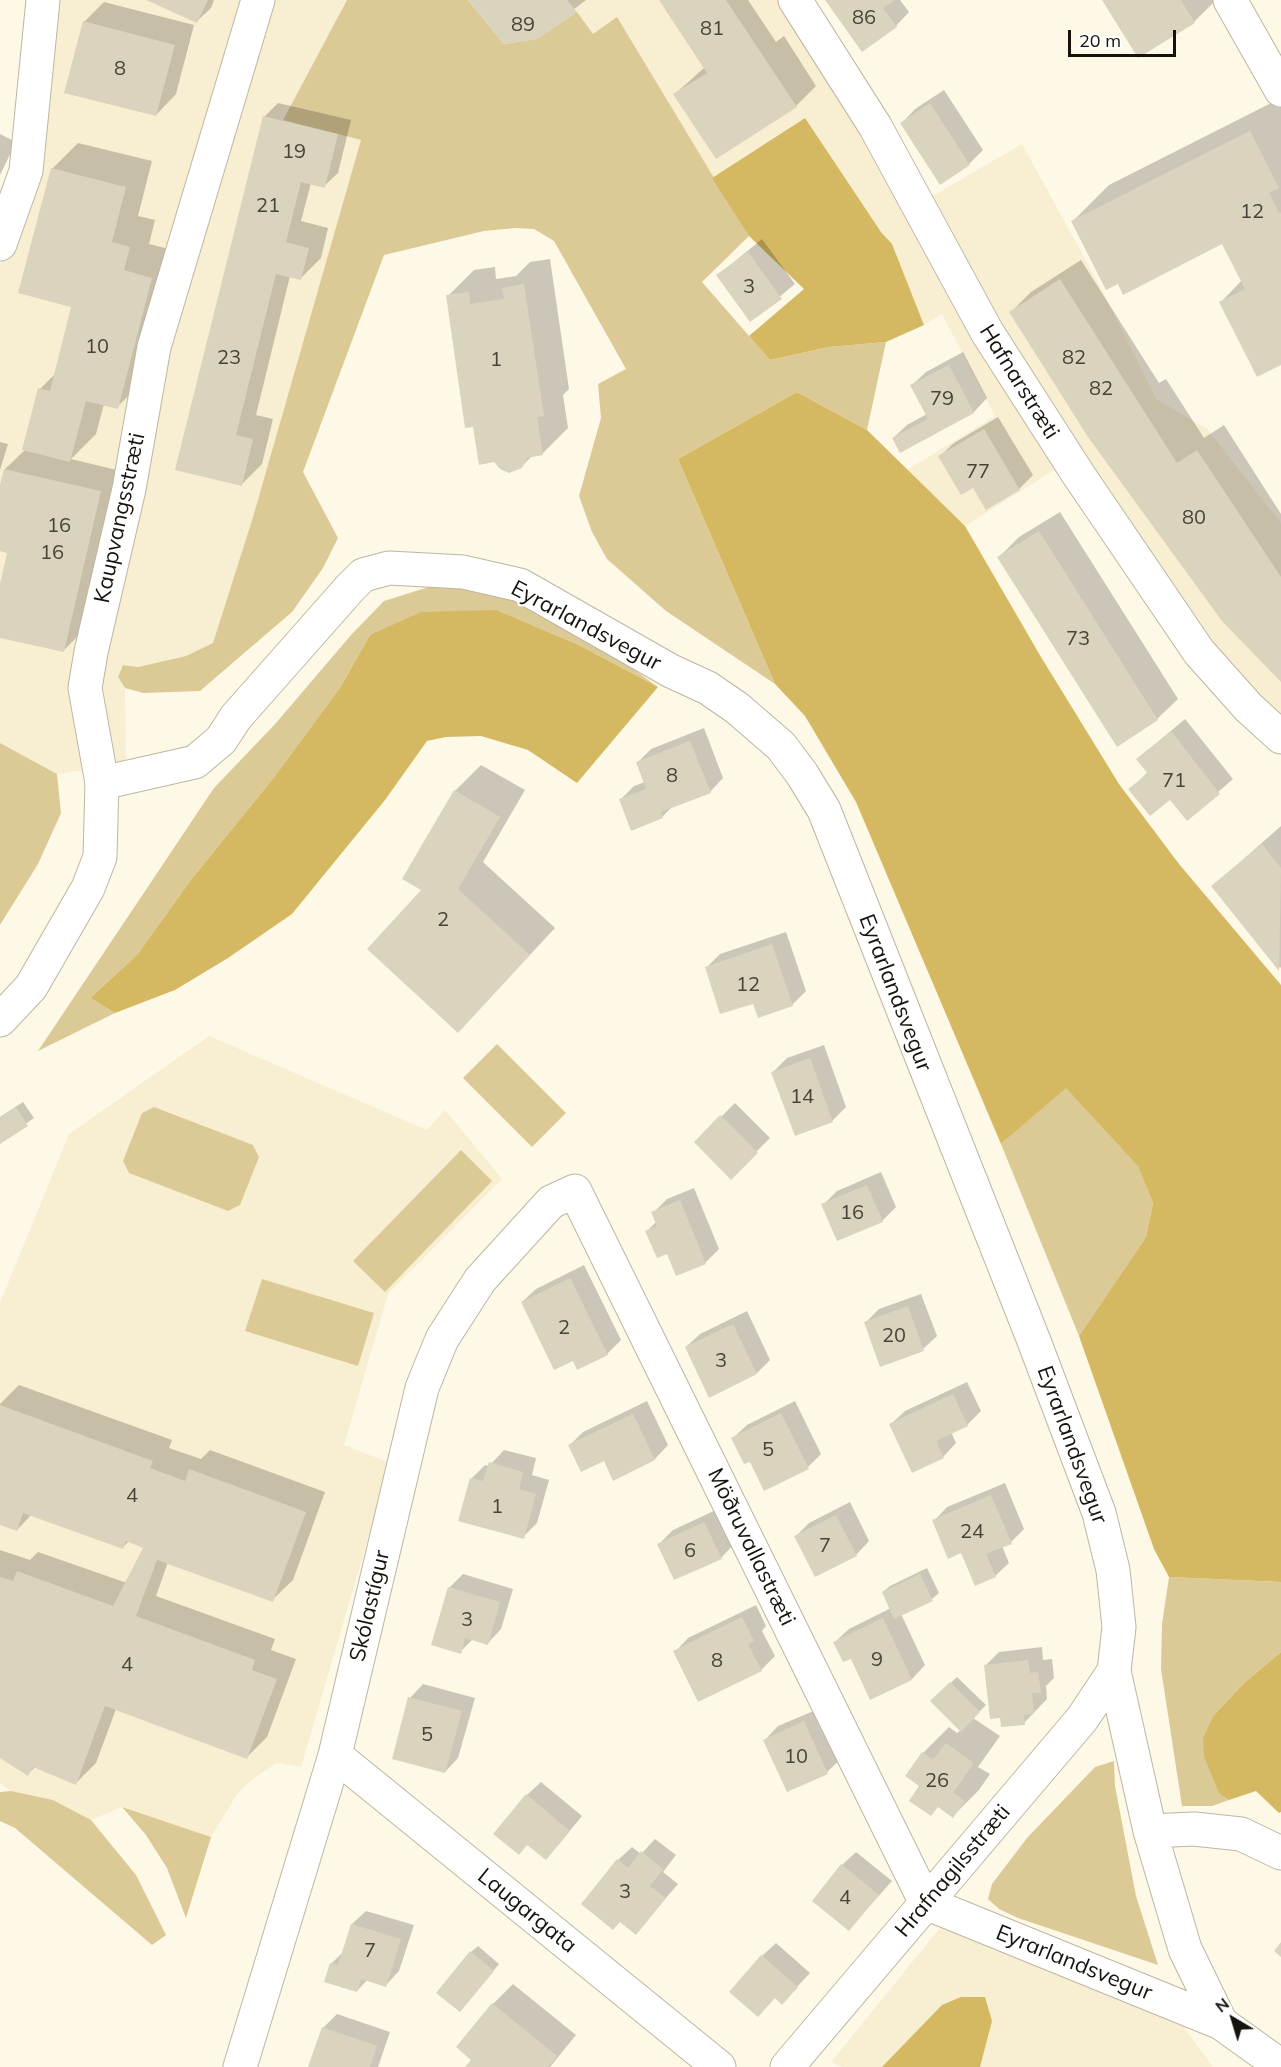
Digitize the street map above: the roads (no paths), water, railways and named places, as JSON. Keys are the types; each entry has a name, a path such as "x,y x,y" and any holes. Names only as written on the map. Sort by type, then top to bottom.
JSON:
{"street":[{"path":"0,244 26,171 43,0"},
{"name":"Kaupvangsstræti","path":"0,1020 31,987 88,888 100,857 102,783 85,688 90,652 129,489 154,347 258,0"},
{"name":"Hafnarstræti","path":"795,0 875,126 987,332 1017,380 1199,652 1249,708 1281,737"},
{"path":"1230,0 1281,90"},
{"name":"Eyrarlandsvegur","path":"102,783 195,762 221,740 236,717 350,588 363,575 389,568 463,572 520,585 671,671 708,688 737,708 781,746 802,774 824,810 1095,1503 1113,1570 1119,1627 1114,1671 1150,1831 1185,1949 1221,2023"},
{"name":"Skólastígur","path":"240,2067 334,1755 422,1388 442,1339 480,1280 551,1202 575,1191"},
{"name":"Möðruvallastræti","path":"575,1191 926,1902"},
{"name":"Hrafnagilsstræti","path":"787,2067 1082,1719 1114,1671"},
{"name":"Laugargata","path":"334,1755 720,2067"},
{"path":"1150,1831 1194,1829 1241,1834 1281,1853"},
{"name":"Eyrarlandsvegur","path":"926,1902 1221,2023 1281,2066"}]}
